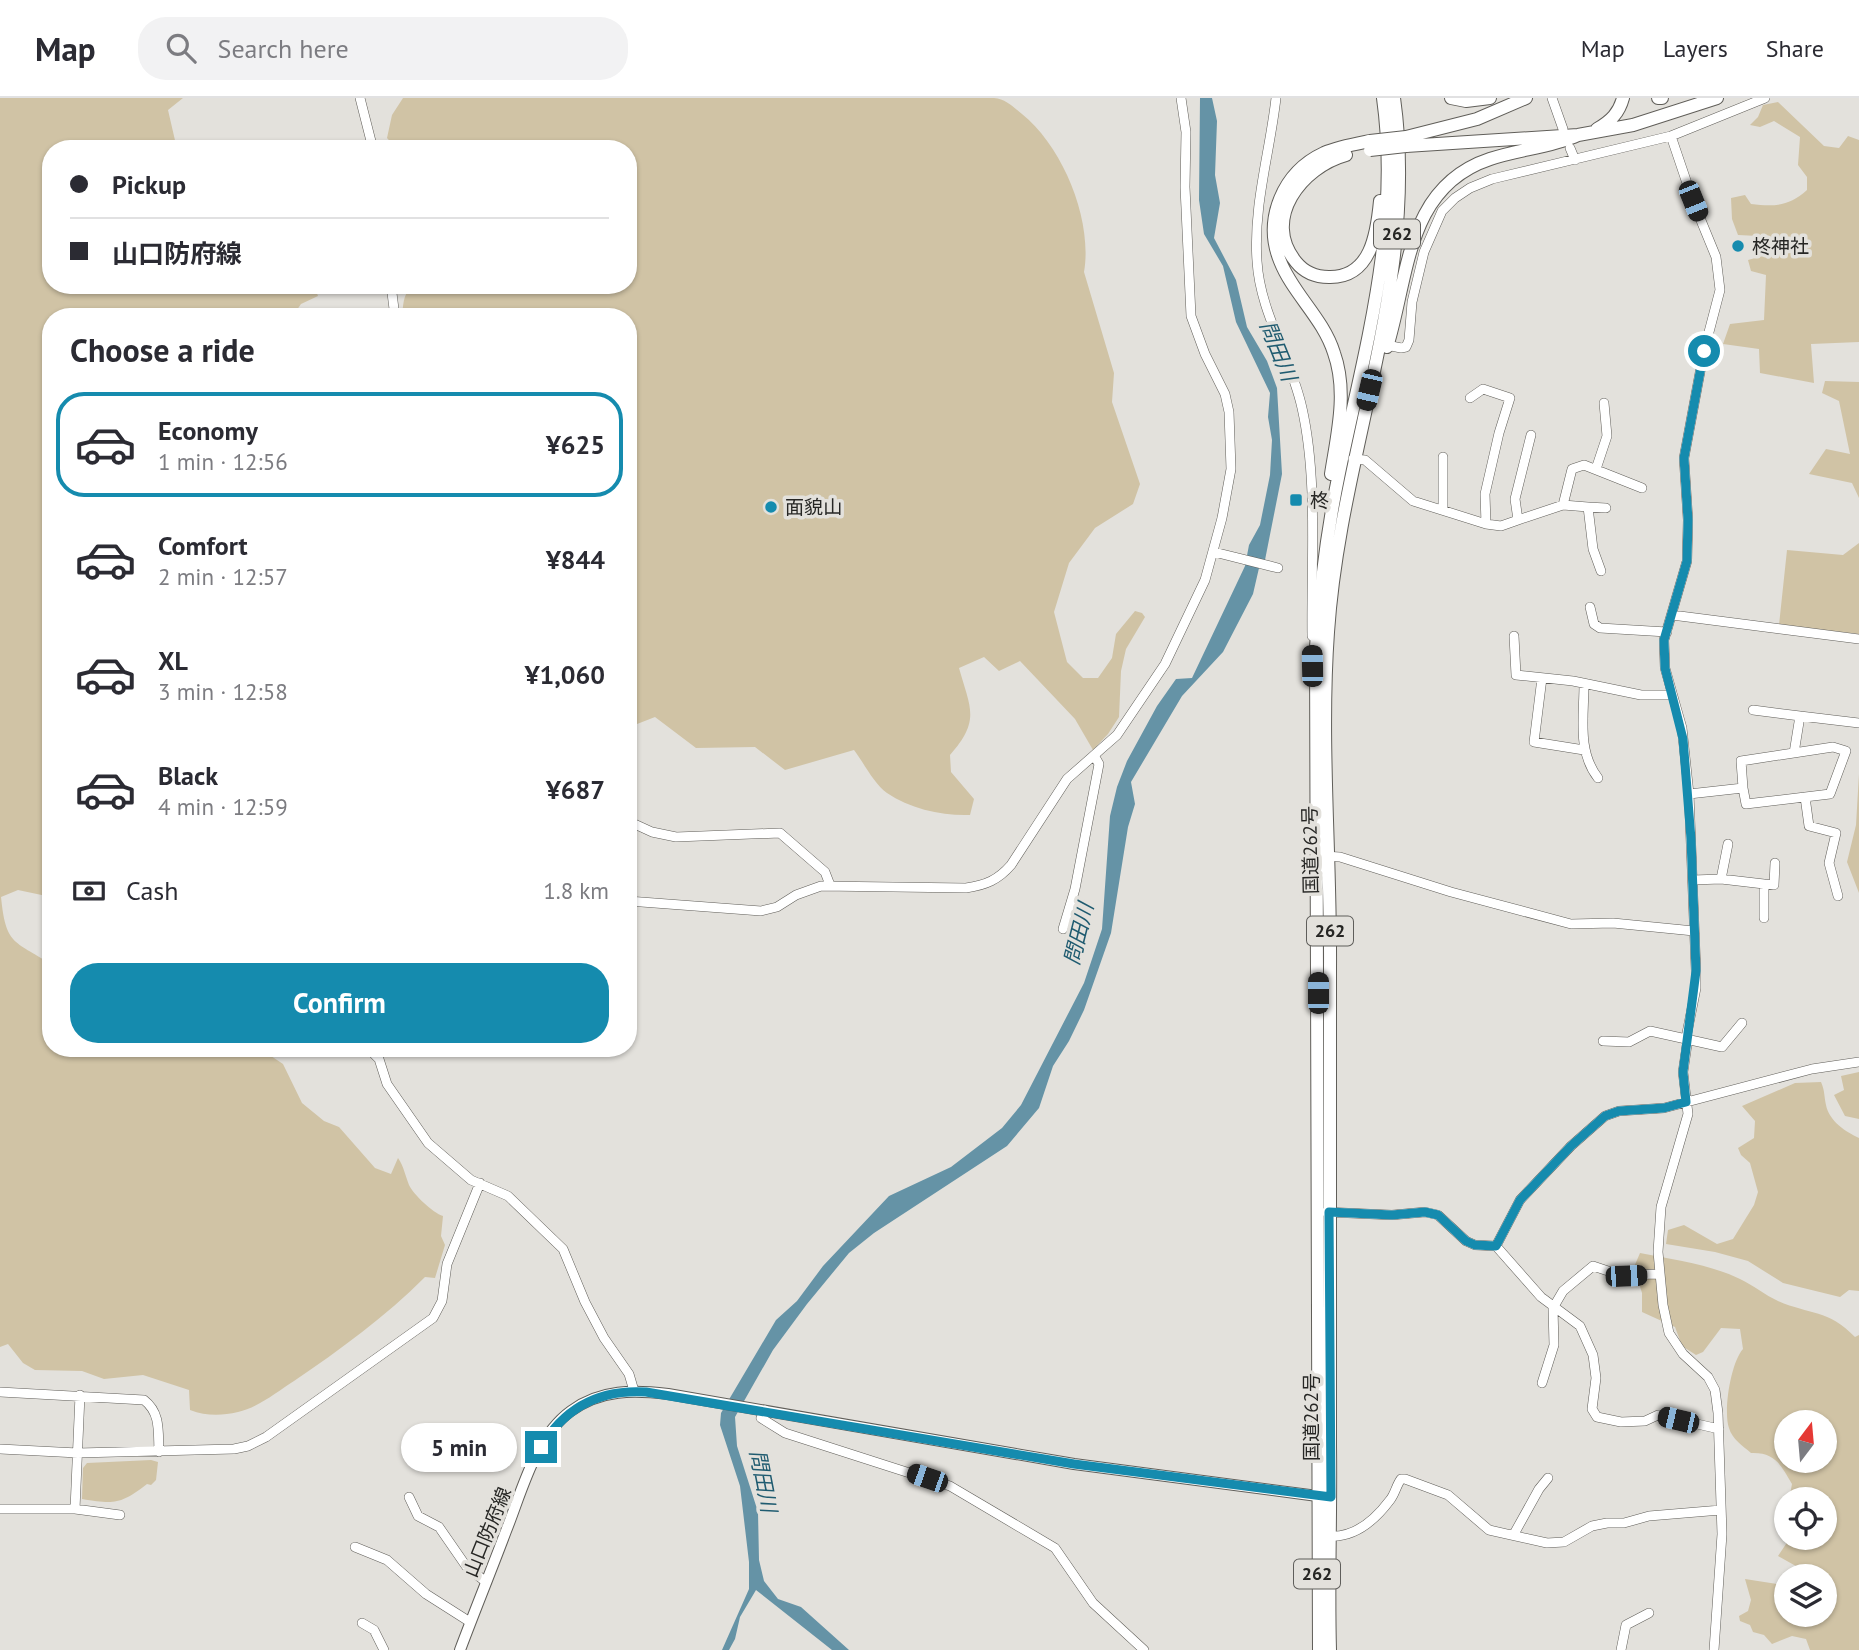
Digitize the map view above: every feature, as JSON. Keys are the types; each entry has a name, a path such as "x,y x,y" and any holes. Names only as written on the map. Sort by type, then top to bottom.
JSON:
{"highway":[{"name":"国道262号","path":"1323,856 1315,732 1316,647 1324,558 1339,473 1377,302 1387,225 1388,173 1383,98"},
{"name":"262","path":"1384,345 1398,218 1399,155 1394,98"},
{"path":"1451,98 1466,101 1490,98"},
{"path":"1406,142 1477,119 1527,98"},
{"path":"1591,132 1612,119 1623,98"},
{"path":"1384,345 1419,224 1440,188 1473,166 1513,153 1554,145 1578,135 1633,125 1717,98"},
{"path":"1324,558 1326,509 1341,398 1340,373 1326,333 1280,261 1274,237 1275,214 1288,183 1311,161 1340,148 1406,142 1578,135"},
{"path":"1370,145 1322,164 1296,187 1285,213 1283,231 1288,250 1297,264 1320,277 1337,277 1354,271 1365,259 1374,242 1380,201 1388,173"},
{"name":"国道262号","path":"1318,1650 1324,1497 1323,856 1328,634 1335,557 1353,458 1374,369 1384,345"},
{"name":"国道262号","path":"1324,1497 1329,1536 1329,1650"}],"main road":[{"name":"山口防府線","path":"460,1650 533,1465 550,1433 560,1420 584,1402 598,1396 634,1391 704,1400 1074,1464 1324,1497"}],"street":[{"path":"360,98 371,140"},
{"path":"637,902 761,911 777,907 810,888 830,885 966,888 989,883 1012,865 1067,779 1117,735 1165,664 1194,607 1216,552 1231,456 1229,412 1219,380 1205,354 1191,316 1185,187 1186,132 1181,98"},
{"path":"1276,98 1258,212 1257,260 1265,305 1293,376 1305,421 1310,497 1315,732"},
{"path":"1552,98 1563,129"},
{"path":"1384,345 1406,347 1412,302 1424,252 1442,211 1469,188 1492,179 1671,136 1765,98"},
{"path":"1671,136 1716,257 1720,290 1704,351 1684,458 1688,520 1687,561 1664,640 1665,668 1682,728 1689,794 1696,988 1683,1072 1688,1114 1658,1225 1660,1274 1669,1333 1675,1344 1708,1377 1715,1390 1721,1510 1719,1609 1714,1650"},
{"path":"1570,148 1575,160"},
{"path":"1471,398 1483,389 1510,398 1485,494 1486,524"},
{"path":"1596,469 1606,436 1604,403"},
{"path":"1518,520 1515,499 1531,435"},
{"path":"1443,457 1443,510"},
{"path":"1353,458 1365,460 1413,501 1486,524 1501,526 1563,505 1605,508"},
{"path":"1563,505 1572,469 1584,465 1642,488"},
{"path":"1588,507 1593,549 1601,571"},
{"path":"1216,552 1276,567"},
{"path":"1590,607 1594,624 1600,628 1667,632"},
{"path":"1672,615 1859,639"},
{"path":"1514,636 1516,675 1641,695 1671,695"},
{"path":"1542,678 1535,742 1584,750"},
{"path":"1584,684 1584,750 1588,765 1598,778"},
{"path":"1753,710 1859,723"},
{"path":"1794,753 1800,716"},
{"path":"1833,747 1846,751 1830,794 1746,804 1743,788 1741,761 1833,747"},
{"path":"1063,929 1074,889 1099,764 1095,757"},
{"path":"1689,794 1743,788"},
{"path":"1805,797 1809,826 1836,833 1829,863 1838,896"},
{"path":"637,825 652,832 676,837 780,833 825,872 830,885"},
{"path":"1721,879 1728,844"},
{"path":"1323,856 1340,857 1488,903 1571,925 1613,923 1694,931"},
{"path":"1693,880 1721,879 1774,885 1775,863"},
{"path":"1764,884 1764,918"},
{"path":"1604,1041 1629,1042 1650,1031 1722,1046 1742,1023"},
{"path":"377,1057 387,1084 428,1143 463,1174 508,1196 563,1249 585,1301 604,1338 629,1374 634,1391"},
{"path":"1496,1246 1520,1200 1571,1146 1605,1116 1619,1111 1664,1108 1812,1069 1859,1062"},
{"path":"0,1449 78,1453 159,1452 248,1446 266,1437 433,1318 442,1301 447,1264 480,1183"},
{"path":"1323,1212 1392,1215 1425,1212 1438,1215 1466,1241 1475,1245 1496,1246 1553,1308 1580,1326 1593,1355 1596,1378 1592,1409 1597,1417 1621,1422 1645,1421 1658,1415 1719,1429"},
{"path":"1542,1383 1554,1345 1553,1308 1563,1291 1593,1266 1620,1275 1660,1274"},
{"path":"0,1392 144,1400 152,1406 157,1417 159,1452"},
{"path":"75,1510 80,1395"},
{"path":"762,1410 761,1418 766,1424 785,1433 950,1486 1055,1548 1093,1603 1144,1650"},
{"path":"1514,1534 1548,1478"},
{"path":"1329,1536 1347,1536 1364,1526 1392,1498 1401,1479 1448,1495 1489,1530 1547,1543 1564,1542 1592,1526 1607,1523 1649,1516 1721,1510"},
{"path":"409,1497 418,1516 439,1527 466,1566 486,1582"},
{"path":"0,1509 75,1510 120,1515"},
{"path":"355,1546 387,1560 426,1594 470,1622"},
{"path":"1621,1650 1626,1625 1649,1613"},
{"path":"362,1623 374,1630 384,1650"}],"shaded area":[{"path":"0,98 183,98 168,110 175,140 42,140 42,294 318,296 298,308 42,308 42,895 18,890 1,897 3,913 14,940 42,958 42,1057 272,1057 283,1064 302,1103 324,1121 339,1127 375,1168 391,1174 398,1158 415,1193 443,1216 441,1236 445,1245 435,1278 425,1277 362,1332 274,1395 245,1410 232,1413 220,1415 190,1410 189,1390 143,1375 104,1379 82,1371 35,1370 23,1363 8,1344 0,1347"},
{"path":"403,98 994,98 1006,102 1022,114 1050,145 1072,186 1084,230 1084,272 1114,373 1112,402 1140,484 1133,504 1095,528 1069,563 1054,612 1067,662 1083,678 1098,678 1112,658 1116,634 1135,611 1145,617 1126,649 1121,671 1119,717 1108,734 1093,750 1075,719 1020,661 999,671 984,657 959,668 970,713 966,732 950,755 951,772 974,799 970,815 960,815 938,813 896,799 878,784 854,750 785,770 755,747 696,748 655,717 637,724 637,308 403,308 403,304 406,294 637,294 637,140 389,140 392,115"},
{"path":"1778,102 1824,146 1839,148 1848,136 1859,140 1859,342 1811,344 1814,383 1760,373 1759,349 1723,344 1730,324 1764,320 1766,275 1751,271 1748,260 1766,255 1758,236 1738,235 1732,219 1731,198 1745,195 1751,204 1775,205 1788,202 1807,190 1807,177 1798,165 1800,137 1774,121 1760,127 1750,125 1758,117 1763,105"},
{"path":"1825,381 1859,382 1859,498 1852,483 1809,474 1826,449 1850,454 1839,401 1822,393"},
{"path":"1859,543 1859,634 1779,625 1787,550 1843,555"},
{"path":"1859,774 1859,893 1847,862 1856,825"},
{"path":"1859,1072 1859,1119 1845,1116 1834,1095 1844,1090 1841,1076"},
{"path":"1821,1082 1828,1111 1834,1121 1859,1138 1859,1291 1849,1290 1840,1297 1783,1283 1748,1261 1715,1252 1666,1244 1668,1230 1684,1225 1717,1244 1733,1239 1754,1205 1758,1192 1750,1163 1738,1148 1754,1138 1755,1121 1742,1106 1795,1083"},
{"path":"1640,1253 1691,1263 1728,1274 1778,1301 1827,1317 1855,1337 1859,1335 1859,1650 1810,1650 1806,1639 1792,1636 1772,1644 1764,1635 1753,1632 1750,1625 1740,1621 1739,1616 1748,1611 1751,1600 1745,1579 1774,1584 1774,1627 1837,1627 1837,1564 1792,1564 1778,1556 1782,1550 1837,1550 1837,1487 1791,1487 1786,1474 1838,1474 1838,1410 1774,1410 1774,1459 1751,1453 1730,1432 1727,1420 1732,1375 1743,1349 1740,1329 1721,1328 1703,1352 1696,1355 1682,1346 1675,1327 1642,1312 1642,1293 1634,1267"},
{"path":"158,1462 156,1480 151,1485 147,1484 130,1496 116,1501 82,1499 83,1468 87,1463"}],"water":[{"path":"1200,98 1212,98 1217,121 1215,175 1220,203 1214,238 1236,280 1247,327 1267,361 1277,388 1282,474 1265,560 1259,568 1253,594 1223,652 1182,696 1131,782 1135,804 1128,827 1111,933 1084,1010 1053,1066 1039,1108 1007,1146 874,1233 849,1253 773,1350 735,1417 737,1446 758,1512 759,1560 764,1581 778,1599 801,1607 849,1650 832,1650 756,1590 740,1617 735,1639 729,1650 722,1650 749,1589 749,1562 740,1486 720,1425 721,1413 776,1320 797,1301 823,1266 889,1196 951,1167 1002,1128 1021,1105 1084,983 1102,929 1110,816 1127,761 1157,706 1176,679 1192,678 1245,566 1249,545 1260,525 1270,475 1270,393 1236,322 1223,266 1204,234 1199,200"}],"place":[{"name":"柊神社","path":"1738,246"},
{"name":"柊","path":"1296,500"},
{"name":"面貌山","path":"771,507"}],"route":[{"path":"541,1447 560,1420 584,1402 615,1392 634,1391 741,1406 1074,1464 1331,1497 1329,1212 1392,1215 1425,1212 1438,1215 1448,1222 1466,1241 1475,1245 1496,1246 1520,1200 1571,1146 1605,1116 1619,1111 1643,1111 1686,1102 1683,1072 1686,1038 1696,988 1689,794 1682,728 1665,668 1664,640 1687,561 1688,506 1684,484 1684,458 1704,351"}],"water label":[{"name":"問田川","path":"1278,351"},
{"name":"問田川","path":"1079,934"},
{"name":"問田川","path":"763,1481"}]}
